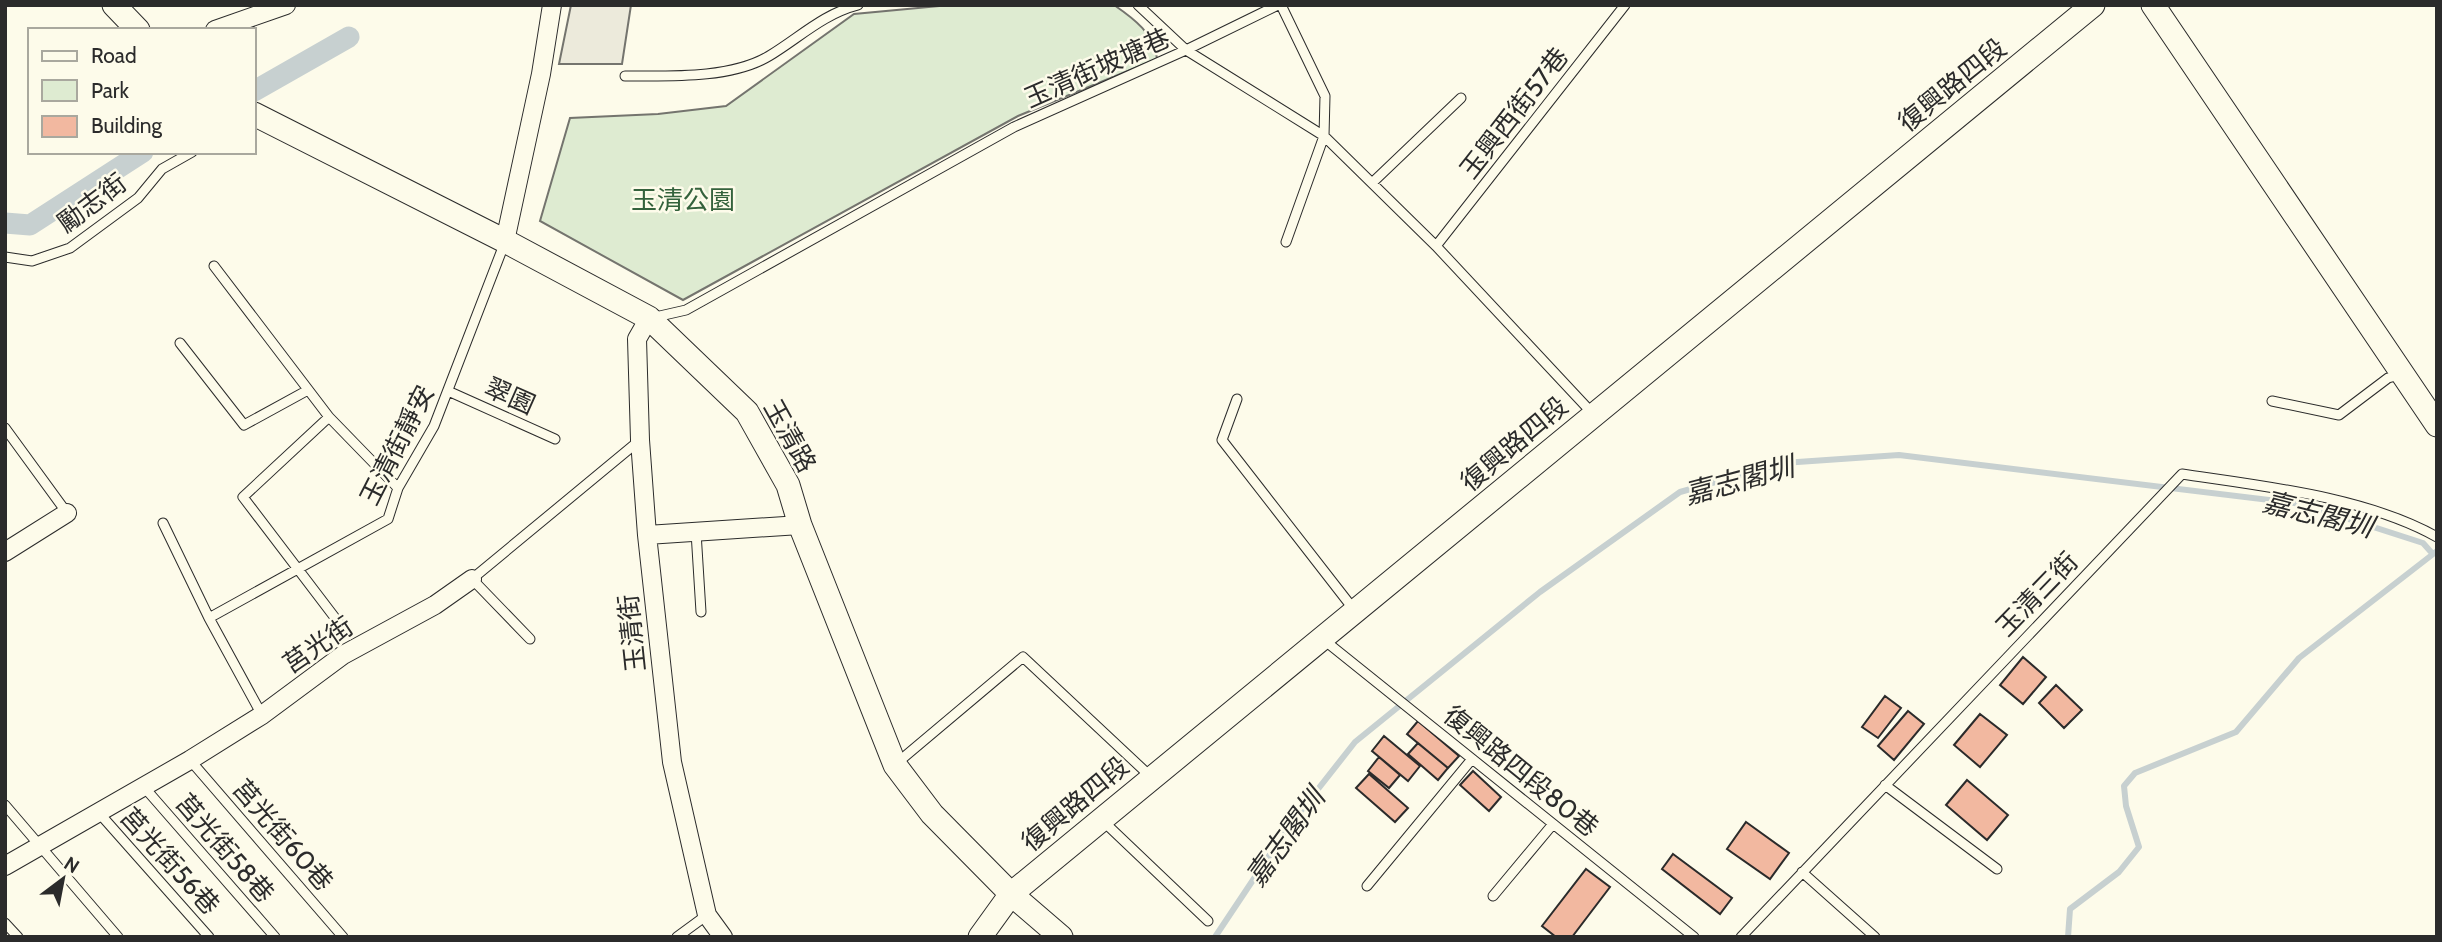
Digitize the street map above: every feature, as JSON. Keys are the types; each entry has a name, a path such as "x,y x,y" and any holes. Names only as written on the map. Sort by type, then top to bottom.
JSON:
{"street":[{"path":"114,5 136,28"},
{"path":"221,28 286,5"},
{"path":"505,241 541,74 552,5"},
{"name":"復興路四段","path":"980,937 1011,894 2093,5"},
{"path":"2153,5 2400,375 2437,425"},
{"name":"玉清路","path":"256,116 505,241 649,318 747,412 788,485 800,525 895,765 932,814 1011,894 1060,937"},
{"name":"玉清街","path":"649,318 638,340 640,440 647,535 672,762 707,915 723,937"},
{"path":"5,552 66,513"},
{"path":"647,535 800,525"},
{"name":"莒光街","path":"5,866 100,814 190,760 262,715 343,655 435,606 472,579"}],"lane":[{"path":"625,76 702,76 766,58 834,11 858,5"},
{"path":"1138,5 1186,50 1279,5 1325,96 1324,136 1286,242"},
{"name":"玉興西街57巷","path":"1436,246 1625,5"},
{"name":"玉清街坡塘巷","path":"649,318 686,310 1014,127 1186,50 1324,136 1436,246 1594,415"},
{"path":"1372,183 1461,98"},
{"name":"勵志街","path":"5,257 32,261 70,248 138,198 162,169 188,154"},
{"name":"玉清街靜安","path":"209,618 388,519 398,488 434,426 505,241"},
{"path":"214,266 329,417 398,488"},
{"path":"180,343 244,425 308,390"},
{"path":"2272,401 2339,415 2388,378 2400,375"},
{"name":"翠園","path":"448,391 555,439"},
{"path":"1237,399 1222,440 1355,611"},
{"path":"329,417 243,497 300,568 342,627"},
{"path":"5,428 66,513"},
{"name":"莒光街","path":"472,579 640,440"},
{"name":"玉清三街","path":"1741,937 2182,474 2280,488 2405,519 2437,537"},
{"path":"163,523 209,618 262,715"},
{"path":"696,532 701,612"},
{"path":"472,579 530,639"},
{"name":"復興路四段80巷","path":"1322,638 1694,937"},
{"path":"895,765 1023,657 1152,778"},
{"path":"1367,886 1472,759"},
{"name":"莒光街60巷","path":"190,760 343,937"},
{"path":"1885,785 1997,869"},
{"name":"莒光街58巷","path":"144,788 275,937"},
{"path":"5,806 118,937"},
{"name":"莒光街56巷","path":"100,814 209,937"},
{"path":"1102,820 1208,921"},
{"path":"1493,896 1553,824"},
{"path":"1802,872 1875,937"},
{"path":"677,937 707,915"},
{"path":"5,923 18,937"}],"green space":[{"name":"玉清公園","path":"950,5 1114,5 1136,21 1148,35 1156,50 1157,59 1018,116 683,300 540,221 570,118 658,114 726,106 854,14"}],"shaded area":[{"path":"571,5 631,5 622,64 559,64"}],"building":[{"path":"2023,657 2046,677 2023,704 2000,685"},
{"path":"2056,685 2082,710 2064,728 2039,703"},
{"path":"1885,696 1901,708 1878,738 1862,727"},
{"path":"1908,711 1924,724 1894,760 1878,746"},
{"path":"1980,714 2007,735 1980,767 1954,745"},
{"path":"1418,721 1459,756 1448,768 1407,734"},
{"path":"1384,736 1420,766 1408,781 1372,751"},
{"path":"1418,743 1448,768 1438,780 1408,754"},
{"path":"1379,757 1400,775 1389,788 1368,771"},
{"path":"1473,771 1501,797 1489,811 1460,785"},
{"path":"1369,774 1408,808 1395,822 1356,788"},
{"path":"1967,780 2008,815 1987,840 1946,805"},
{"path":"1746,822 1789,853 1770,879 1727,849"},
{"path":"1673,854 1732,898 1720,914 1662,869"},
{"path":"1586,869 1610,887 1572,937 1556,937 1542,926"}],"waterway":[{"path":"256,90 349,37"},
{"path":"5,223 30,225 140,154"},
{"name":"嘉志閣圳","path":"1215,937 1289,826 1355,742 1540,592 1680,492 1783,463 1899,455 2302,504 2423,543 2431,552"},
{"path":"2068,937 2070,909 2119,872 2139,847 2126,806 2124,786 2135,773 2236,732 2299,658 2437,551"}]}
